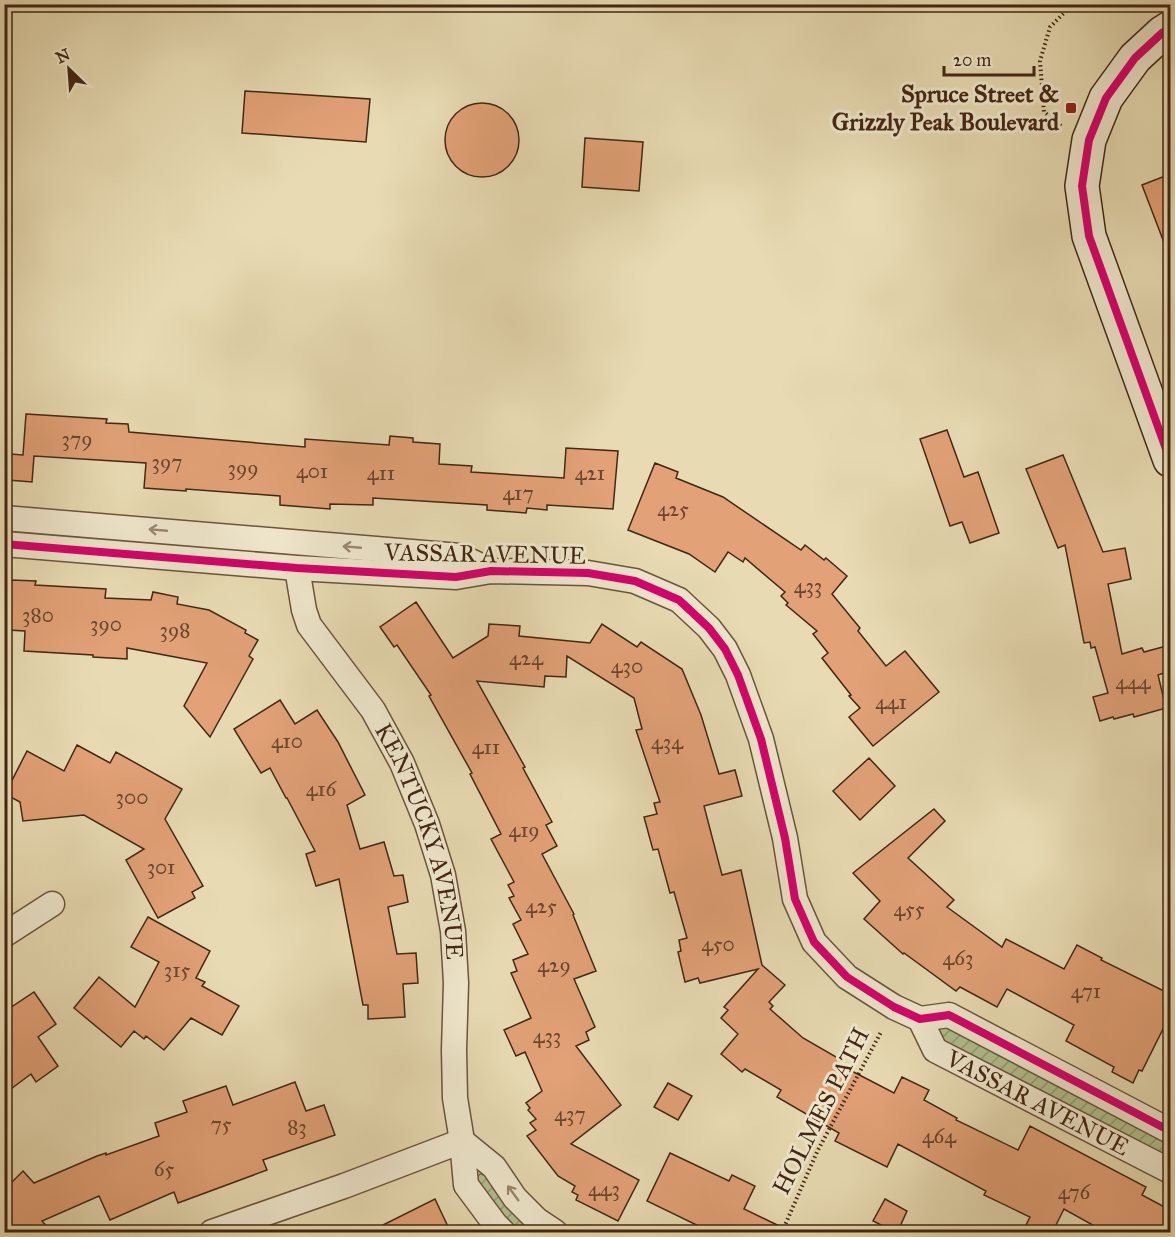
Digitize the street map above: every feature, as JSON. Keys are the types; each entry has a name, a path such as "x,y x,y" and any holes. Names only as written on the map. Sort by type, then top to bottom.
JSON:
{"street":[{"path":"1170,28 1135,58 1106,98 1089,140 1082,186 1089,236 1170,460"},
{"name":"VASSAR AVENUE","path":"4,518 460,556 491,571"},
{"name":"VASSAR AVENUE","path":"4,544 297,568 456,578 491,571 588,573 635,581 679,600 709,628 725,649 738,675 761,739 785,838 795,899 814,942 847,977 894,1007 920,1019 949,1015 1170,1131"},
{"name":"KENTUCKY AVENUE","path":"297,568 304,610 309,625 373,710 402,763 427,824 443,874 453,942 456,983 455,1098 466,1185 503,1233"},
{"path":"4,935 52,904"},
{"name":"VASSAR AVENUE","path":"920,1019 935,1050 1170,1171"},
{"path":"212,1233 462,1141 494,1167 515,1198 537,1220 555,1233"}],"path":[{"path":"1073,4 1050,27 1040,61 1044,112 1063,128 1089,140"}],"green space":[{"path":"944,1025 1050,1078 1170,1143 1170,1161 936,1039 935,1028"},
{"path":"480,1174 487,1175 536,1232 515,1232 509,1227 477,1181"}],"building":[{"path":"245,91 370,99 366,142 242,133"},
{"path":"475,103 489,103 503,109 513,119 519,133 517,154 503,171 489,177 475,177 461,171 451,161 445,147 445,133 451,119 461,109"},
{"path":"585,138 643,142 639,191 582,187"},
{"path":"1170,174 1170,253 1168,253 1142,185"},
{"path":"26,414 107,419 106,423 128,424 129,432 305,447 305,439 389,445 390,436 413,438 413,442 440,444 439,464 472,466 471,472 564,478 566,448 618,451 613,509 547,505 547,510 527,508 526,513 487,510 487,505 373,498 373,505 330,504 330,509 280,505 280,496 144,488 146,463 34,456 32,482 8,480 10,454 23,455"},
{"path":"947,430 964,477 978,472 999,533 970,543 962,522 950,526 920,439"},
{"path":"1063,455 1103,552 1125,548 1131,579 1108,584 1122,654 1142,648 1144,652 1170,645 1170,671 1158,675 1166,708 1134,717 1133,714 1100,721 1093,697 1108,693 1095,647 1091,648 1090,642 1084,643 1065,545 1058,548 1026,469"},
{"path":"655,463 678,472 676,478 723,497 801,550 805,545 824,560 826,558 847,576 832,594 860,628 858,631 886,666 905,651 939,692 873,746 849,717 860,708 822,658 828,653 813,634 817,631 786,605 788,603 781,596 785,592 745,558 743,562 728,552 715,572 689,554 628,530"},
{"path":"11,580 36,581 35,585 106,589 105,598 151,600 153,592 178,597 177,604 209,610 246,630 245,633 258,640 249,656 253,659 210,737 184,706 207,663 127,648 127,659 24,651 25,631 8,630"},
{"path":"416,602 453,658 488,636 489,624 520,626 519,636 590,643 602,624 637,647 641,642 682,669 701,715 719,774 735,770 742,796 704,806 722,875 741,870 762,965 785,985 769,1002 773,1006 770,1009 803,1038 843,1061 841,1064 844,1067 894,1093 902,1077 929,1090 924,1100 957,1118 956,1120 1018,1150 1030,1126 1146,1187 1142,1195 1170,1210 1170,1222 1165,1233 1107,1233 1064,1209 1052,1233 1022,1233 1030,1217 984,1195 986,1191 898,1144 887,1167 835,1141 839,1133 777,1097 781,1090 745,1069 742,1072 721,1054 738,1034 721,1018 728,1010 724,1007 758,969 700,983 698,978 685,982 678,952 681,951 679,940 687,938 674,892 670,893 658,849 653,850 644,817 657,814 654,803 660,802 636,730 642,729 634,698 567,656 566,677 545,676 544,687 477,681 525,767 523,768 552,822 546,825 557,846 542,854 574,914 596,971 574,979 595,1027 586,1032 589,1040 576,1046 621,1105 571,1144 639,1180 618,1221 576,1200 578,1195 572,1192 575,1186 558,1176 527,1136 536,1130 530,1123 536,1119 528,1110 530,1108 526,1103 542,1091 525,1052 516,1056 504,1030 531,1018 511,973 517,971 513,960 528,954 513,924 521,920 509,898 514,896 508,885 514,882 491,839 501,834 470,774 472,773 429,696 431,695 397,645 394,647 380,627"},
{"path":"280,700 295,724 317,710 338,742 365,795 347,805 360,849 384,842 394,876 403,875 408,902 388,907 397,954 416,953 418,983 403,984 405,1017 368,1019 368,1005 363,1005 339,879 316,886 306,854 315,851 270,768 261,773 234,729"},
{"path":"77,745 110,763 116,752 182,789 165,819 203,886 192,892 195,898 158,918 126,860 144,849 84,815 23,821 20,802 5,794 27,751 64,771"},
{"path":"869,758 895,786 860,820 833,791"},
{"path":"934,809 945,821 908,858 954,900 947,907 1002,947 1006,939 1064,969 1077,945 1102,958 1101,960 1170,994 1170,1015 1142,1071 1139,1070 1133,1083 1112,1072 1114,1067 1066,1041 1074,1025 1007,989 997,1007 960,987 956,991 903,954 864,919 880,901 853,873"},
{"path":"148,917 210,951 196,978 205,982 202,986 239,1006 222,1035 191,1018 164,1050 146,1036 144,1039 134,1031 121,1047 74,1008 99,977 135,1007 159,962 131,947"},
{"path":"34,992 56,1024 38,1037 58,1066 36,1082 31,1074 4,1094 4,1012"},
{"path":"295,1082 306,1111 324,1105 335,1135 263,1160 267,1170 178,1203 174,1192 110,1220 99,1196 42,1221 53,1233 4,1233 4,1190 23,1171 34,1183 97,1156 106,1153 106,1155 159,1136 155,1123 187,1112 183,1101 226,1086 233,1105"},
{"path":"668,1083 692,1096 678,1120 654,1107"},
{"path":"670,1153 729,1181 732,1175 755,1186 744,1209 794,1233 713,1233 647,1201"},
{"path":"435,1199 451,1233 367,1233"},
{"path":"885,1199 907,1211 897,1233 873,1221"}],"cycle path":[{"path":"1170,28 1135,58 1106,98 1089,140 1082,186 1089,236 1170,460"},
{"path":"4,544 297,568 456,577 491,571 588,573 635,581 679,600 709,628 725,649 738,675 761,739 785,838 795,899 814,942 847,977 894,1007 920,1019 949,1015 1170,1131"}],"place":[{"name":"Spruce Street & Grizzly Peak Boulevard","path":"1071,108"}]}
